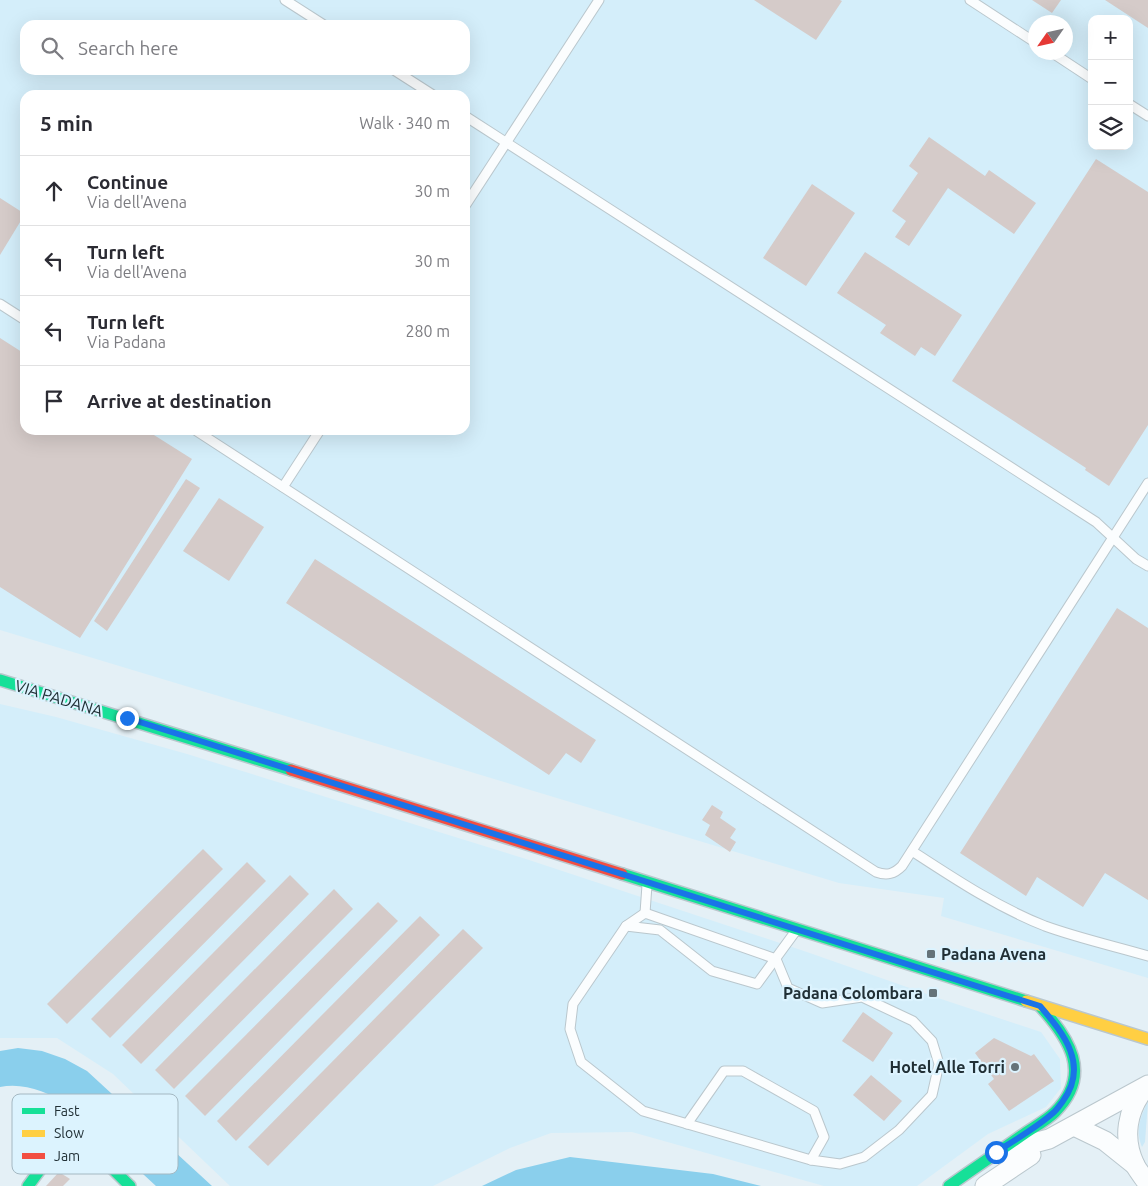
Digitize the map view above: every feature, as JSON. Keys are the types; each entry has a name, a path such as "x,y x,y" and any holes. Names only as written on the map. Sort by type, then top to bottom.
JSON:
{"main road":[{"name":"VIA PADANA","path":"0,680 127,718 1148,1039"},
{"path":"949,1186 1055,1112 1068,1094 1073,1082 1075,1068 1071,1049 1058,1026 1040,1006"},
{"path":"28,1186 39,1174"},
{"path":"117,1174 130,1186"}],"street":[{"path":"960,1186 973,1181 1030,1144 1049,1139 1147,1086"},
{"path":"1147,1086 1134,1104 1127,1128 1129,1146 1135,1164 1148,1184"},
{"path":"1096,1114 1110,1122 1129,1146"},
{"path":"1074,1126 1105,1141 1135,1164"},
{"path":"985,1186 1037,1152 1049,1139"}],"lane":[{"path":"285,0 316,20"},
{"path":"470,198 599,0"},
{"path":"970,0 1028,37"},
{"path":"1063,60 1088,76"},
{"path":"402,75 425,90"},
{"path":"1131,105 1148,116"},
{"path":"470,119 1096,522 1136,559 1148,566"},
{"path":"0,304 20,317"},
{"path":"203,435 876,872 889,874 896,872 912,851 1148,483"},
{"path":"283,487 317,435"},
{"path":"912,851 972,890 1001,906 1046,926 1148,956"},
{"path":"645,913 647,882"},
{"path":"645,913 776,959 788,988 822,1003 862,997 913,1021 932,1041 939,1064 932,1095 899,1130 864,1157 840,1164 811,1160 643,1111 581,1062 570,1029 573,1004 626,926 645,913"},
{"path":"626,926 660,930 712,971 757,984 796,929"},
{"path":"687,1124 724,1072 743,1070 814,1110 824,1137 811,1160"}],"shaded area":[{"path":"0,0 1148,0 1148,978 941,916 944,898 839,883 0,630"},
{"path":"0,704 56,717 187,754 526,859 1041,1032 1060,1059 1061,1088 1046,1107 988,1134 917,1186 824,1186 632,1132 551,1133 510,1148 433,1186 230,1186 178,1136 178,1094 134,1094 113,1074 57,1038 0,1038"},
{"path":"1148,1102 1145,1142 1142,1147 1139,1124"}],"water":[{"path":"18,1048 42,1051 65,1059 87,1071 112,1094 47,1094 26,1087 0,1087 0,1051"},
{"path":"178,1155 212,1186 156,1186 143,1174 178,1174"},
{"path":"570,1157 713,1174 761,1186 482,1186 516,1170"}],"building":[{"path":"754,0 840,0 842,1 816,40"},
{"path":"1032,0 1061,0 1052,13"},
{"path":"1105,0 1148,0 1148,28 1133,18 1133,15 1128,15"},
{"path":"929,137 985,176 989,170 1036,203 1014,234 948,188 909,246 895,237 906,221 892,211 918,173 909,166"},
{"path":"1096,159 1148,192 1148,425 1109,486 1085,470 1086,468 952,381"},
{"path":"812,184 855,213 806,286 763,258"},
{"path":"0,198 20,211 20,222 0,255"},
{"path":"865,252 962,315 935,356 921,347 915,356 880,333 886,325 837,293"},
{"path":"0,338 20,351 20,435 154,435 192,459 80,638 0,587"},
{"path":"186,479 200,488 107,631 94,621"},
{"path":"219,498 264,527 229,581 183,551"},
{"path":"315,559 596,740 581,763 566,753 549,775 286,603"},
{"path":"1117,608 1148,628 1148,900 1105,873 1083,907 1037,877 1026,896 960,853"},
{"path":"712,805 723,812 720,818 736,829 730,838 736,842 730,852 705,835 710,825 702,820"},
{"path":"203,849 223,869 67,1024 47,1004"},
{"path":"247,862 266,881 110,1038 91,1019"},
{"path":"290,875 309,894 141,1064 122,1045"},
{"path":"334,889 353,909 174,1089 155,1070"},
{"path":"378,902 398,921 205,1116 185,1096"},
{"path":"420,916 440,935 236,1141 217,1121"},
{"path":"463,929 483,948 268,1166 248,1147"},
{"path":"863,1012 893,1033 873,1062 842,1041"},
{"name":"Hotel Alle Torri","path":"994,1038 1031,1056 1034,1054 1054,1081 1009,1111 988,1084 994,1079 975,1053"},
{"path":"871,1075 902,1101 884,1121 853,1095"},
{"path":"57,1174 62,1174 70,1179 63,1186 46,1186"}],"traffic: fast":[{"path":"0,680 291,770"},
{"path":"622,874 1026,1001"},
{"path":"949,1186 1055,1112 1066,1098 1073,1084 1075,1070 1073,1057 1060,1031 1040,1006"},
{"path":"28,1186 37,1174"},
{"path":"118,1174 130,1186"}],"traffic: slow":[{"path":"1026,1001 1148,1039"}],"traffic: jam":[{"path":"291,770 622,874"}],"place":[{"name":"Padana Avena","path":"931,954"},
{"name":"Padana Colombara","path":"933,993"},
{"name":"Hotel Alle Torri","path":"1015,1067"}],"route":[{"path":"127,718 1040,1006 1058,1026 1071,1049 1075,1068 1073,1082 1068,1094 1055,1112 996,1152"}]}
